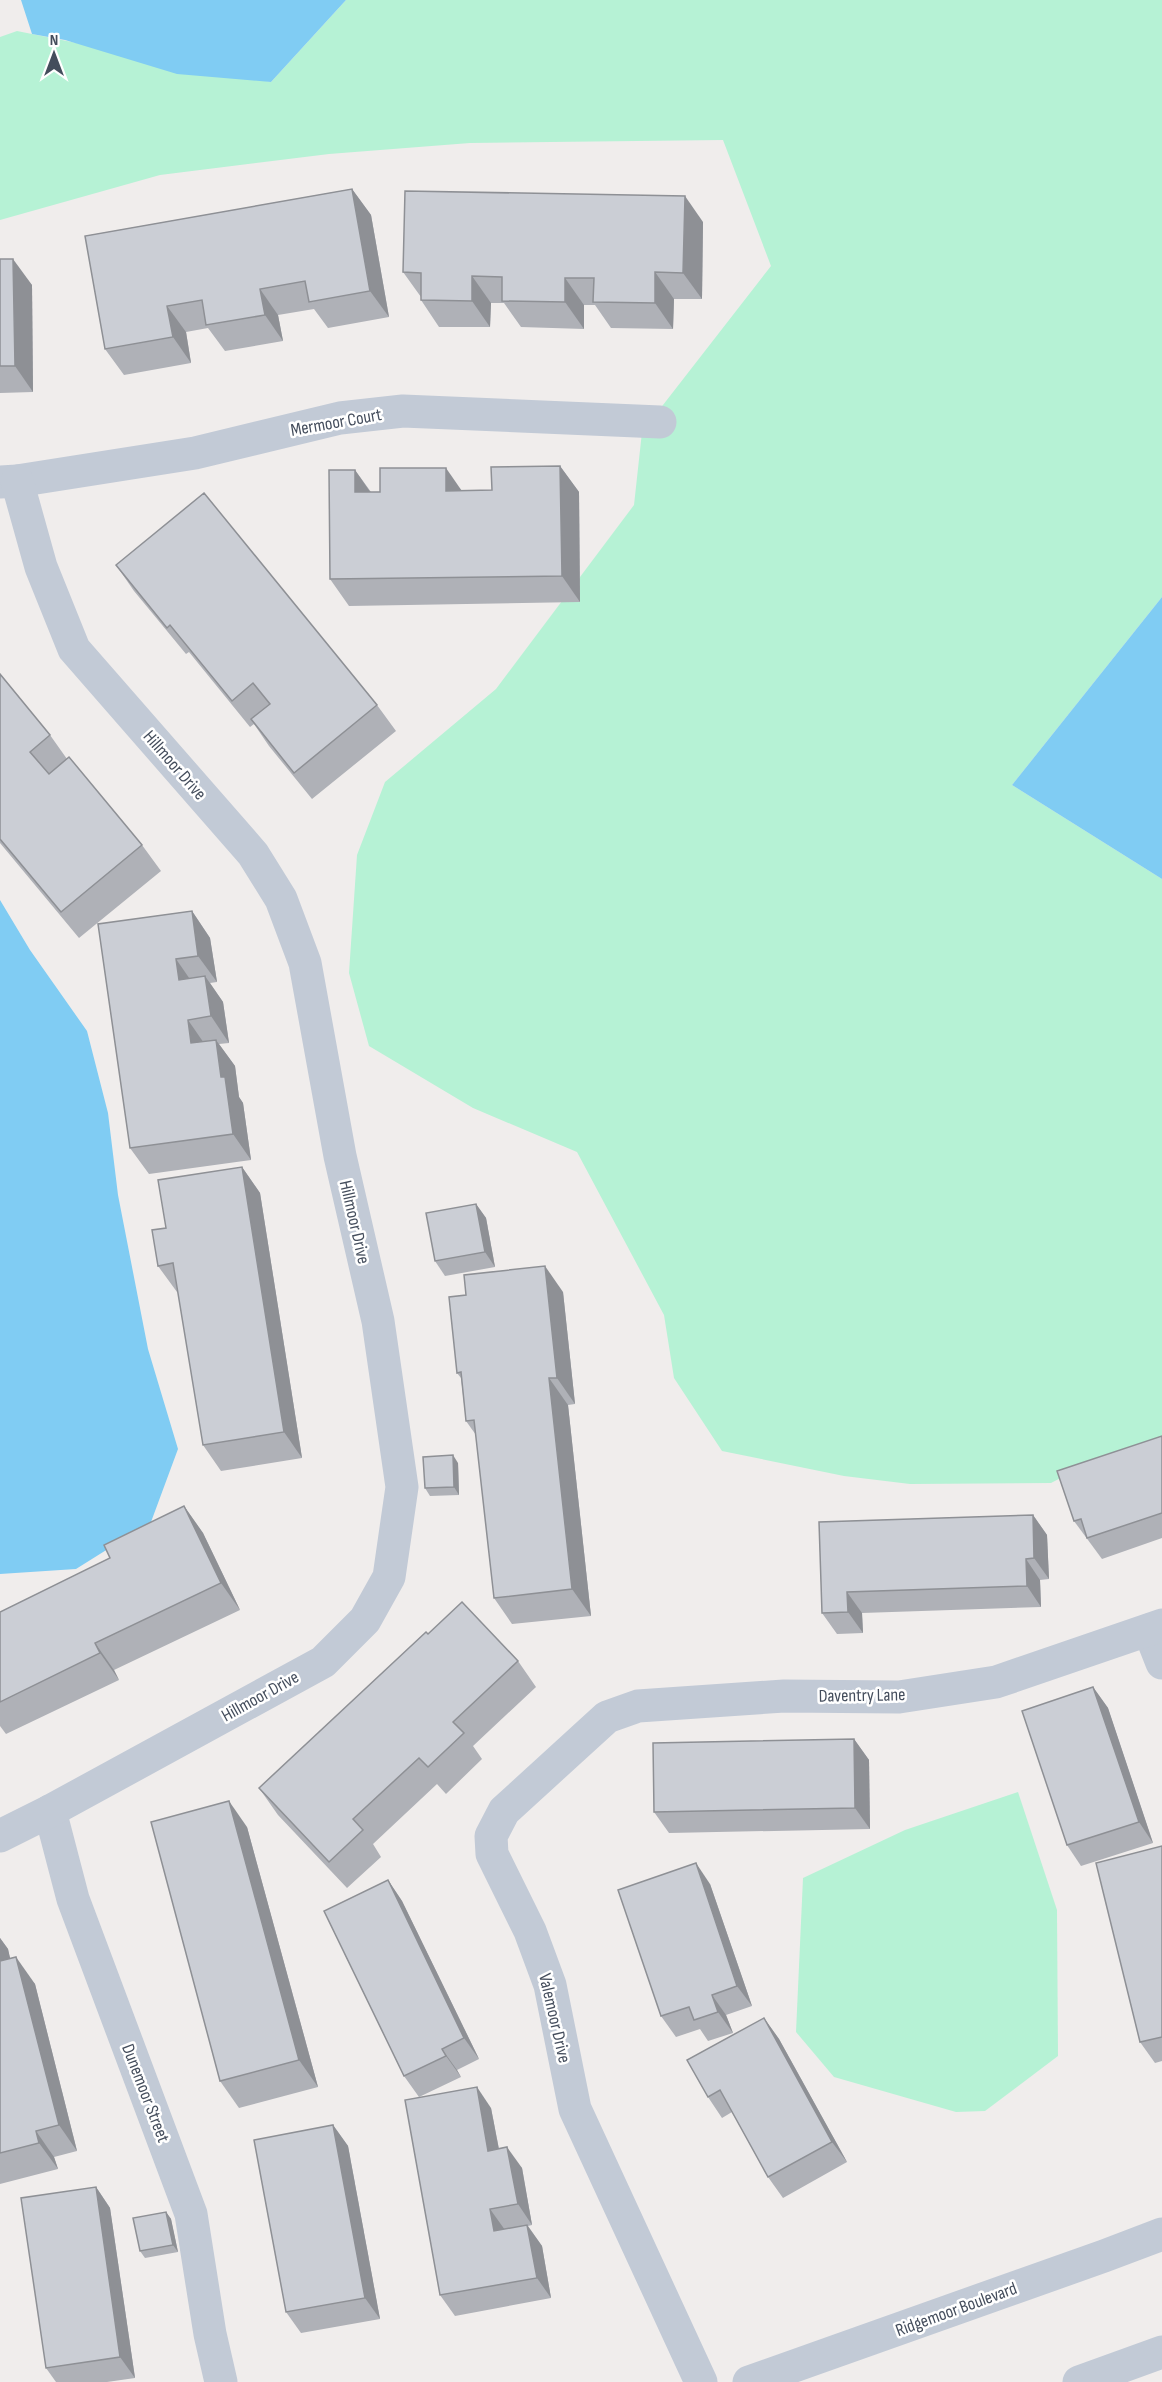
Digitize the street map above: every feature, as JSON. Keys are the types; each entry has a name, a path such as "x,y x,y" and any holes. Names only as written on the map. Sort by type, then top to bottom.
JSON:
{"street":[{"name":"Mermoor Court","path":"8,482 195,453 340,418 403,411 660,422"},
{"name":"Hillmoor Drive","path":"0,1836 323,1662 365,1620 389,1577 402,1487 378,1321 340,1156 305,963 281,899 253,854 74,649 8,482"},
{"path":"1156,1628 1162,1663"},
{"name":"Daventry Lane","path":"638,1706 784,1696 899,1697 996,1682 1156,1628"},
{"name":"Valemoor Drive","path":"638,1706 607,1717 504,1811 491,1836 492,1854 530,1931 550,1985 575,2109 701,2382"},
{"name":"Dunemoor Street","path":"50,1811 73,1899 190,2214 210,2334 221,2382"},
{"name":"Ridgemoor Boulevard","path":"749,2382 1162,2234"},
{"path":"1079,2382 1162,2352"}],"green space":[{"path":"346,0 1162,0 1162,597 1012,785 1162,879 1162,1440 1107,1454 1051,1483 910,1484 844,1476 722,1451 674,1378 664,1315 577,1152 473,1108 369,1046 349,973 357,855 385,782 496,689 634,505 642,432 771,266 723,140 470,143 329,154 160,175 0,220 0,37 17,31 271,82"},
{"path":"1018,1792 1057,1910 1058,2056 985,2111 956,2112 834,2077 796,2032 803,1878 905,1830"}],"water":[{"path":"21,0 346,0 271,82 177,74 65,40 32,34"},
{"path":"1162,597 1162,879 1012,785"},
{"path":"0,900 30,950 87,1031 108,1113 118,1195 148,1349 178,1449 151,1522 76,1569 0,1574"}],"building":[{"path":"352,189 370,291 309,302 305,281 260,289 265,315 206,325 202,300 167,306 173,337 105,349 85,236"},
{"path":"405,191 685,196 683,273 655,272 655,303 593,302 594,278 565,278 565,302 502,301 502,277 472,276 472,301 421,300 421,273 403,272"},
{"path":"0,259 13,259 15,366 0,366"},
{"path":"560,466 562,576 330,579 329,470 355,470 355,492 380,492 380,468 446,468 446,491 492,490 491,467"},
{"path":"204,493 377,705 294,773 251,719 270,704 253,683 232,701 170,625 167,628 116,565"},
{"path":"0,674 50,735 30,752 49,774 69,757 142,845 61,912 0,839"},
{"path":"192,911 198,956 176,959 179,980 205,976 211,1016 188,1020 191,1043 216,1040 221,1077 225,1077 233,1134 130,1148 98,924"},
{"path":"242,1167 284,1432 203,1445 173,1263 158,1266 152,1230 166,1228 158,1180"},
{"path":"476,1204 485,1252 435,1261 426,1213"},
{"path":"545,1266 557,1378 549,1378 572,1589 494,1598 474,1420 466,1421 461,1372 457,1373 449,1297 466,1295 464,1275"},
{"path":"1162,1436 1162,1513 1087,1538 1081,1519 1074,1521 1057,1471"},
{"path":"453,1455 454,1487 425,1488 423,1457"},
{"path":"184,1506 221,1583 95,1643 100,1653 0,1702 0,1612 110,1558 104,1545"},
{"path":"1033,1515 1034,1558 1026,1559 1027,1586 847,1592 848,1612 822,1613 819,1522"},
{"path":"462,1602 518,1661 453,1722 464,1733 428,1767 419,1758 353,1819 363,1830 329,1862 259,1788 426,1632 428,1634"},
{"path":"1093,1687 1139,1822 1067,1845 1022,1711"},
{"path":"854,1739 855,1808 654,1812 653,1743"},
{"path":"229,1801 299,2060 220,2081 151,1822"},
{"path":"1162,1846 1162,2037 1140,2042 1096,1863"},
{"path":"696,1863 737,1986 712,1995 718,2012 694,2020 689,2007 661,2016 618,1890"},
{"path":"388,1880 464,2038 442,2049 446,2056 404,2076 324,1911"},
{"path":"16,1957 59,2125 36,2131 39,2143 0,2153 0,1961"},
{"path":"764,2018 832,2142 768,2177 720,2090 708,2097 687,2060"},
{"path":"477,2087 488,2151 507,2147 518,2204 490,2209 494,2231 527,2225 537,2278 440,2295 405,2100"},
{"path":"333,2125 365,2298 286,2312 254,2140"},
{"path":"96,2187 120,2357 46,2368 21,2198"},
{"path":"166,2212 173,2245 140,2251 133,2218"}]}
